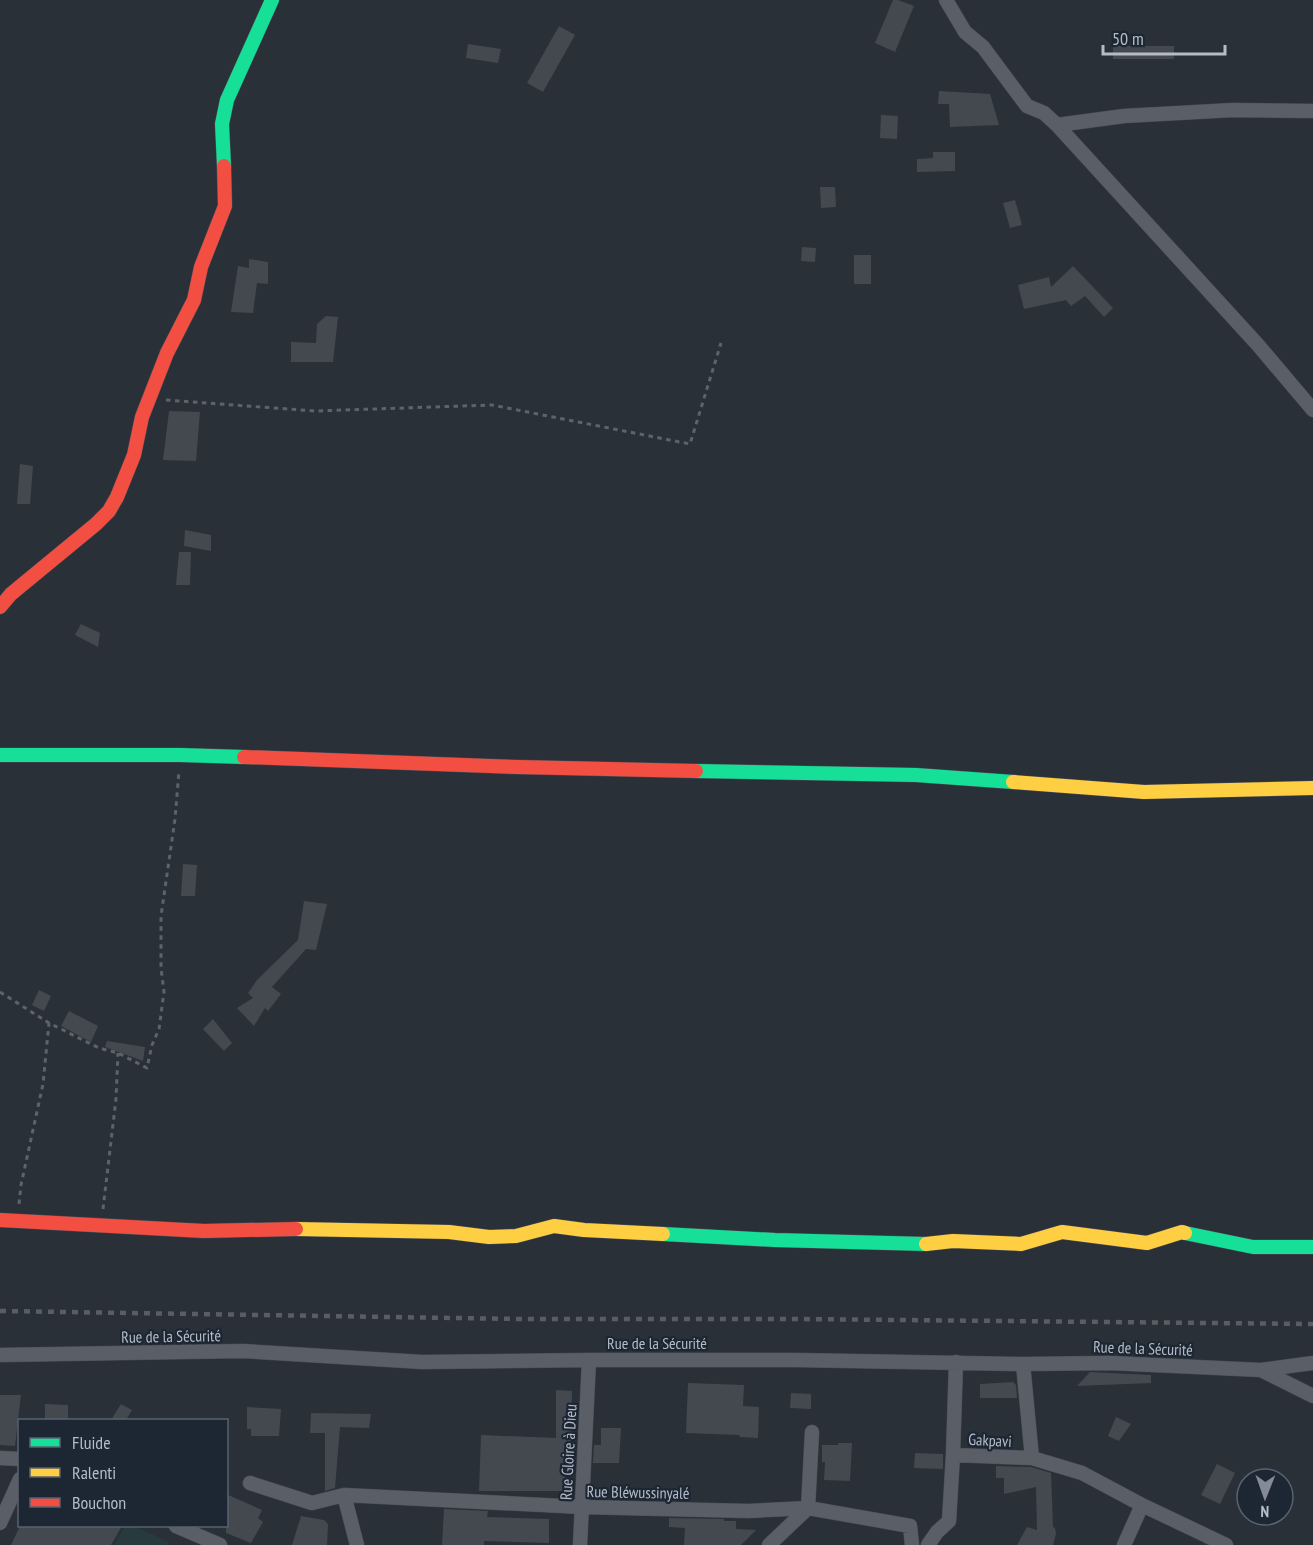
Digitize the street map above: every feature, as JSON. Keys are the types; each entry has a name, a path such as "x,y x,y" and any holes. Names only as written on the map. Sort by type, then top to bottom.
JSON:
{"street":[{"path":"0,607 11,594 109,511 117,497 134,455 142,417 167,353 194,300 201,267 225,206 222,123 227,100 272,0"},
{"path":"946,0 965,32 983,47 1027,106 1044,113 1057,125 1258,345 1313,410"},
{"path":"1057,125 1124,116 1233,110 1313,111"},
{"path":"0,755 180,755 518,767 916,776 1144,792 1313,788"},
{"path":"0,1220 204,1231 268,1229 449,1232 489,1237 516,1236 554,1226 584,1230 774,1240 918,1245 953,1241 1021,1244 1062,1232 1147,1243 1182,1232 1253,1246 1313,1247"},
{"name":"Rue de la Sécurité","path":"0,1355 243,1351 422,1362 796,1360 1023,1364 1110,1363 1261,1370 1313,1364"},
{"name":"Rue Gloire à Dieu","path":"580,1545 589,1360"},
{"path":"953,1455 956,1362"},
{"name":"Gakpavi","path":"927,1545 949,1521 953,1455 1032,1458 1023,1364"},
{"path":"1261,1370 1313,1396"},
{"path":"769,1545 808,1508 812,1432"},
{"path":"0,1458 18,1459"},
{"path":"1032,1458 1082,1473 1226,1545"},
{"path":"0,1522 18,1483"},
{"name":"Rue Bléwussinyalé","path":"250,1483 312,1503 344,1495 582,1507 748,1511 808,1508 910,1526 912,1545"},
{"path":"344,1495 357,1545"},
{"path":"1124,1545 1142,1505"},
{"path":"178,1527 220,1545"}],"path":[{"path":"150,399 315,411 492,405 690,444 721,343"},
{"path":"0,992 49,1023 99,1048 118,1053 147,1068 152,1045 159,1029 164,992 161,968 161,916 176,819 180,755"},
{"path":"18,1221 21,1185 43,1084 49,1023"},
{"path":"101,1225 116,1099 118,1053"}],"green space":[{"path":"124,1527 135,1527 170,1542 166,1545 114,1545"}],"building":[{"path":"893,0 914,6 895,52 875,43"},
{"path":"559,26 575,35 543,92 527,83"},
{"path":"468,44 501,49 498,63 466,58"},
{"path":"1113,46 1174,46 1174,59 1113,59"},
{"path":"939,91 990,94 999,125 950,127 949,104 938,104"},
{"path":"881,115 898,116 897,139 880,138"},
{"path":"933,152 955,152 955,171 917,172 917,159 933,158"},
{"path":"820,187 835,187 836,207 821,208"},
{"path":"1015,200 1022,225 1010,228 1003,203"},
{"path":"802,247 816,248 815,262 801,261"},
{"path":"854,255 871,255 871,284 854,284"},
{"path":"249,259 268,262 268,284 257,283 253,313 231,312 238,266 249,268"},
{"path":"1073,266 1113,308 1104,317 1085,296 1071,306 1066,300 1024,309 1018,285 1049,277 1051,287"},
{"path":"326,316 338,317 333,362 291,362 291,342 316,343 317,324"},
{"path":"169,411 200,412 196,461 163,460"},
{"path":"20,464 33,466 30,504 17,504"},
{"path":"185,530 211,535 211,551 184,546"},
{"path":"179,552 191,552 190,585 176,585"},
{"path":"81,624 100,633 98,647 75,635"},
{"path":"183,864 197,865 195,896 181,896"},
{"path":"304,901 327,904 316,950 306,949 272,987 281,994 268,1011 265,1008 254,1026 237,1008 253,998 248,993 257,980 298,940"},
{"path":"39,990 51,996 44,1011 32,1005"},
{"path":"69,1011 98,1026 91,1042 61,1026"},
{"path":"213,1019 232,1043 224,1051 203,1029"},
{"path":"107,1041 145,1047 143,1061 105,1047"},
{"path":"1090,1372 1151,1375 1151,1383 1077,1386"},
{"path":"1013,1382 1016,1385 1017,1398 980,1398 980,1384"},
{"path":"688,1383 744,1385 743,1406 759,1407 758,1438 686,1433"},
{"path":"556,1390 572,1391 571,1445 576,1445 575,1464 566,1464 566,1491 479,1491 481,1435 556,1438"},
{"path":"791,1393 811,1394 811,1409 790,1408"},
{"path":"0,1395 21,1395 15,1446 0,1445"},
{"path":"45,1404 68,1405 68,1419 45,1419"},
{"path":"121,1404 132,1410 127,1419 112,1419"},
{"path":"247,1407 281,1409 279,1436 251,1436 251,1429 247,1429"},
{"path":"311,1413 371,1414 369,1428 340,1427 335,1488 325,1491 325,1433 310,1433"},
{"path":"1116,1417 1131,1424 1119,1441 1108,1436"},
{"path":"601,1428 621,1428 619,1463 593,1463 594,1445 601,1445"},
{"path":"838,1443 852,1443 850,1481 824,1480 825,1462 822,1462 822,1445 838,1445"},
{"path":"915,1453 943,1454 943,1469 914,1468"},
{"path":"1217,1464 1235,1473 1220,1504 1201,1495"},
{"path":"996,1466 1031,1467 1051,1473 1053,1527 1056,1534 1053,1545 1017,1545 1027,1527 1037,1530 1036,1487 1004,1494 1004,1478 996,1478"},
{"path":"228,1495 262,1510 258,1518 263,1522 251,1543 226,1533"},
{"path":"444,1509 488,1511 487,1517 549,1519 549,1543 484,1541 484,1545 442,1545"},
{"path":"301,1516 324,1520 328,1524 327,1545 292,1545"},
{"path":"669,1518 724,1519 724,1521 736,1521 736,1529 756,1530 741,1545 684,1545 685,1528 669,1527"},
{"path":"20,1527 121,1527 111,1545 11,1545"}],"railway":[{"path":"0,1311 519,1319 1313,1324"}],"traffic: fast":[{"path":"224,166 222,124 227,100 272,0"},
{"path":"0,755 244,757"},
{"path":"696,771 916,775 1013,782"},
{"path":"1185,1233 1253,1247 1313,1247"},
{"path":"663,1234 926,1244"}],"traffic: slow":[{"path":"1013,782 1144,792 1313,788"},
{"path":"296,1229 449,1232 489,1237 516,1236 554,1226 663,1234"},
{"path":"926,1244 953,1241 1021,1244 1062,1232 1147,1243 1185,1233"}],"traffic: jam":[{"path":"0,607 11,594 96,524 109,511 117,497 134,455 142,417 167,353 194,300 201,267 225,206 224,166"},
{"path":"244,757 696,771"},
{"path":"0,1220 204,1231 296,1229"}]}
